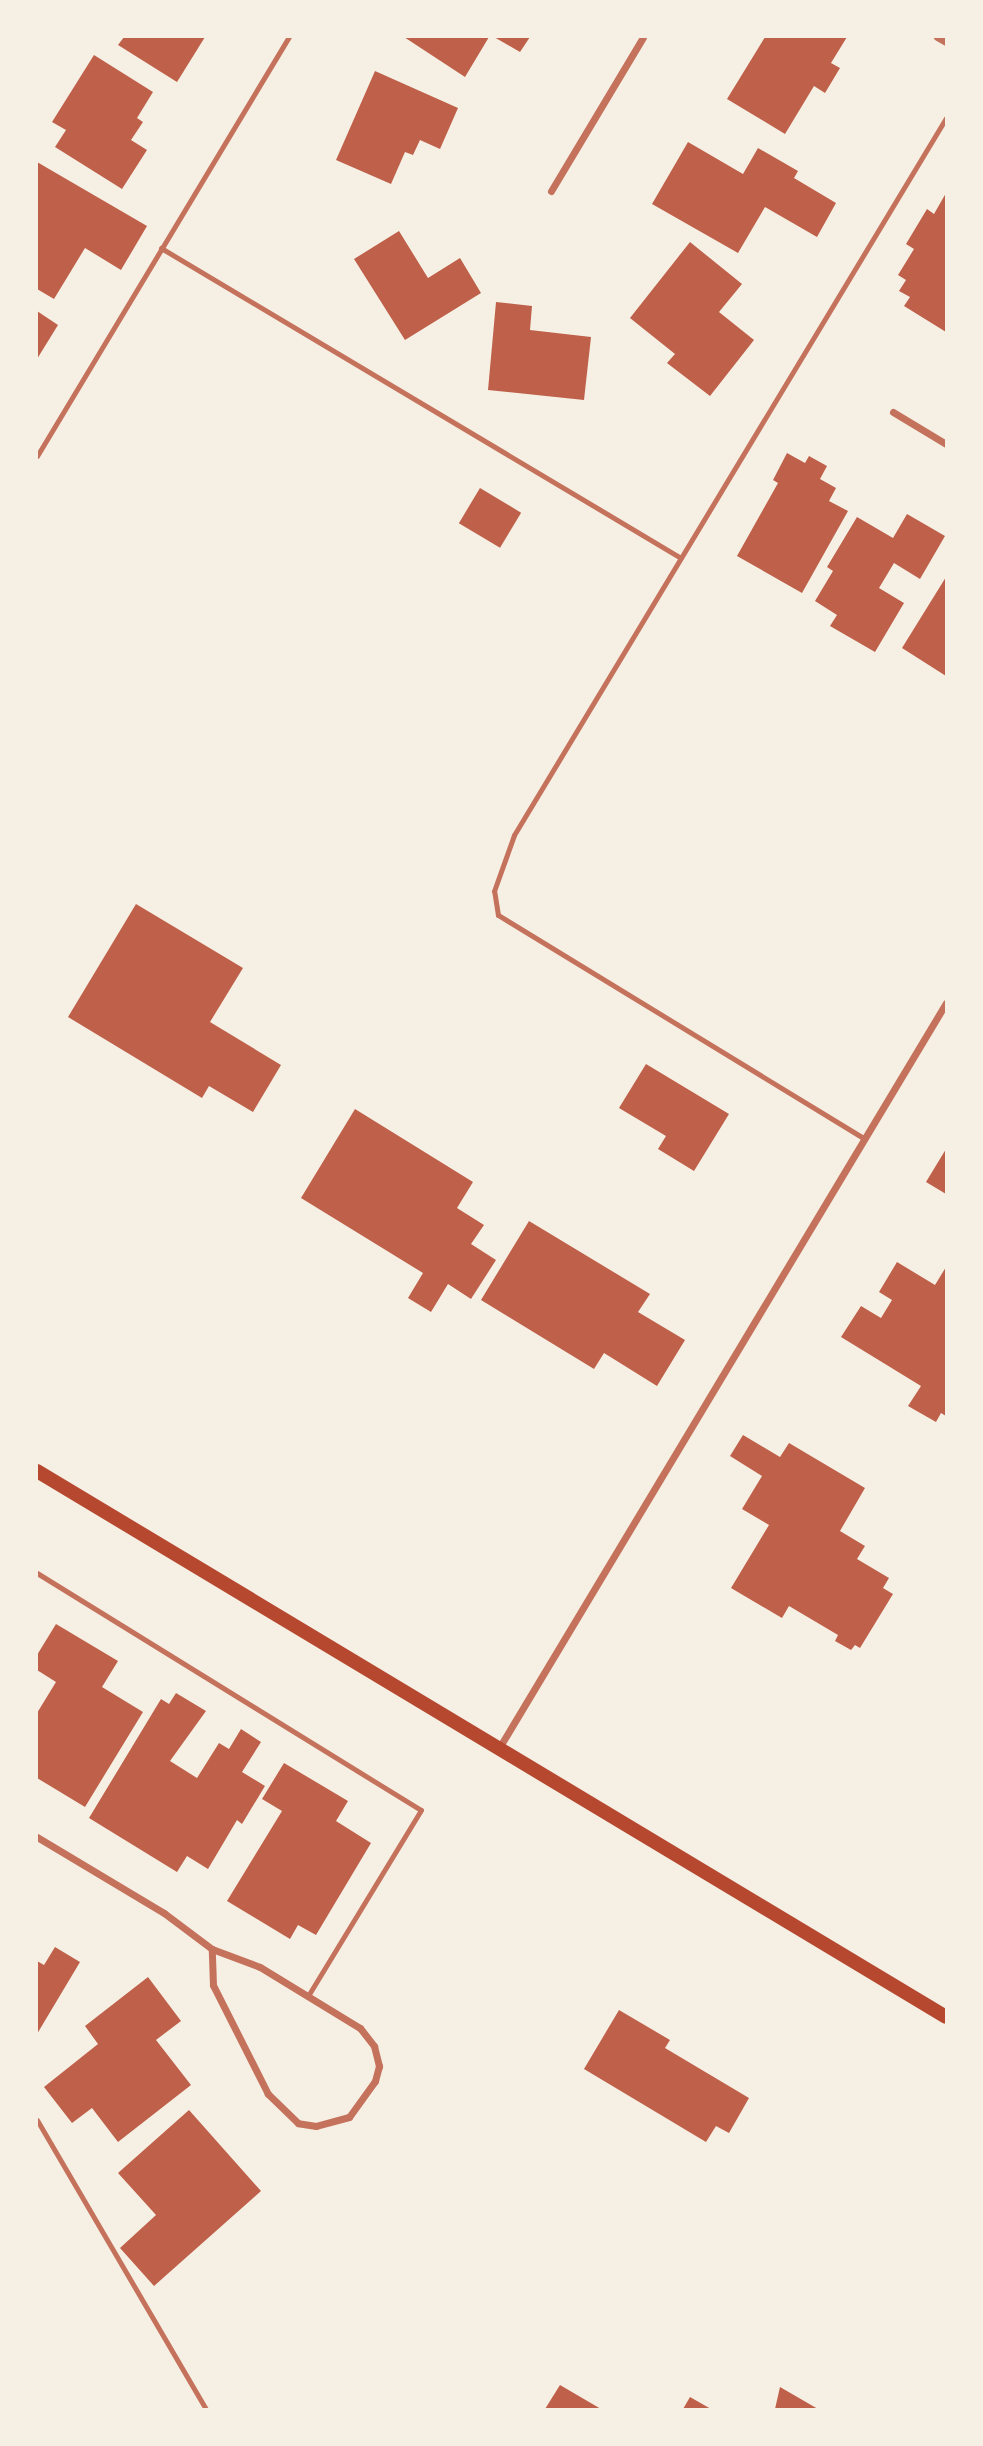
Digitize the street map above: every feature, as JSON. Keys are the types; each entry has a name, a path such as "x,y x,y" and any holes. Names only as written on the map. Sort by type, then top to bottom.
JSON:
{"main road":[{"path":"37,1471 946,2017"}],"street":[{"path":"551,191 643,37"},
{"path":"937,37 946,42"},
{"path":"893,412 946,444"},
{"path":"499,1748 946,1003"},
{"path":"37,1837 164,1913 212,1949 260,1968 360,2028 374,2046 379,2066 375,2081 349,2117 316,2126 298,2123 268,2094 213,1985 212,1949"}],"lane":[{"path":"37,456 289,37"},
{"path":"865,1139 498,915 494,891 514,835 946,118"},
{"path":"161,248 681,558"},
{"path":"37,1573 421,1810 308,1996"},
{"path":"37,2120 206,2409"}],"building":[{"path":"124,37 205,37 177,82 118,45"},
{"path":"404,37 489,37 465,77"},
{"path":"494,37 530,37 520,52"},
{"path":"765,37 847,37 831,63 840,68 825,93 814,86 785,134 727,99"},
{"path":"94,55 153,92 137,118 143,122 131,140 147,150 122,189 55,147 66,130 52,122"},
{"path":"375,71 458,108 440,149 420,140 413,155 405,152 391,184 336,160"},
{"path":"688,142 743,174 758,148 798,171 794,178 836,203 817,237 765,207 738,253 652,204"},
{"path":"37,162 147,226 121,270 85,248 54,299 37,289"},
{"path":"946,193 946,332 904,306 910,297 899,291 906,280 898,275 914,249 906,244 927,209 934,214"},
{"path":"399,231 428,278 460,258 481,293 405,340 354,259"},
{"path":"690,242 742,284 719,312 754,340 710,396 667,363 675,354 630,318"},
{"path":"496,302 532,306 530,330 591,337 584,400 488,390"},
{"path":"37,311 58,325 37,359"},
{"path":"787,453 805,463 809,456 827,466 820,479 836,488 829,501 848,511 802,593 737,556 778,483 773,480"},
{"path":"480,488 521,513 500,548 459,523"},
{"path":"907,514 945,536 920,579 894,563 879,588 904,603 875,652 830,626 837,615 815,601 833,571 827,567 857,517 893,538"},
{"path":"946,577 946,676 902,648"},
{"path":"136,904 243,968 210,1022 281,1065 253,1112 209,1086 202,1098 68,1017"},
{"path":"646,1064 729,1114 694,1171 658,1149 666,1136 619,1108"},
{"path":"355,1109 473,1182 457,1208 484,1225 471,1244 496,1260 471,1299 448,1284 431,1312 408,1298 423,1273 301,1198"},
{"path":"946,1149 946,1194 926,1182"},
{"path":"529,1221 650,1294 638,1312 685,1340 657,1386 604,1353 594,1369 481,1300"},
{"path":"897,1262 935,1285 946,1267 946,1416 941,1413 936,1422 908,1406 921,1386 841,1337 861,1306 881,1318 892,1300 879,1292"},
{"path":"743,1435 780,1457 789,1443 865,1488 840,1531 865,1546 857,1559 889,1578 883,1588 893,1594 860,1648 855,1645 851,1650 835,1641 838,1635 789,1606 782,1618 731,1588 769,1525 742,1509 762,1476 730,1456"},
{"path":"56,1624 118,1661 102,1687 143,1712 85,1807 37,1778 37,1713 56,1682 37,1670 37,1655"},
{"path":"176,1693 206,1711 170,1761 197,1778 219,1743 229,1749 241,1729 261,1742 242,1772 265,1786 242,1824 237,1820 208,1869 187,1856 177,1872 89,1818 161,1699 169,1704"},
{"path":"284,1763 348,1801 336,1821 371,1843 316,1935 298,1925 290,1939 227,1901 282,1811 262,1799"},
{"path":"55,1947 80,1962 37,2034 37,1961 44,1965"},
{"path":"148,1977 181,2021 156,2040 191,2085 118,2142 92,2108 72,2123 44,2087 98,2044 85,2026"},
{"path":"619,2010 670,2040 665,2048 749,2098 729,2133 716,2126 706,2142 584,2069"},
{"path":"189,2110 261,2191 154,2286 120,2248 156,2215 118,2173"},
{"path":"560,2385 601,2409 545,2409"},
{"path":"780,2387 818,2409 775,2409"},
{"path":"690,2397 711,2409 683,2409"}]}
